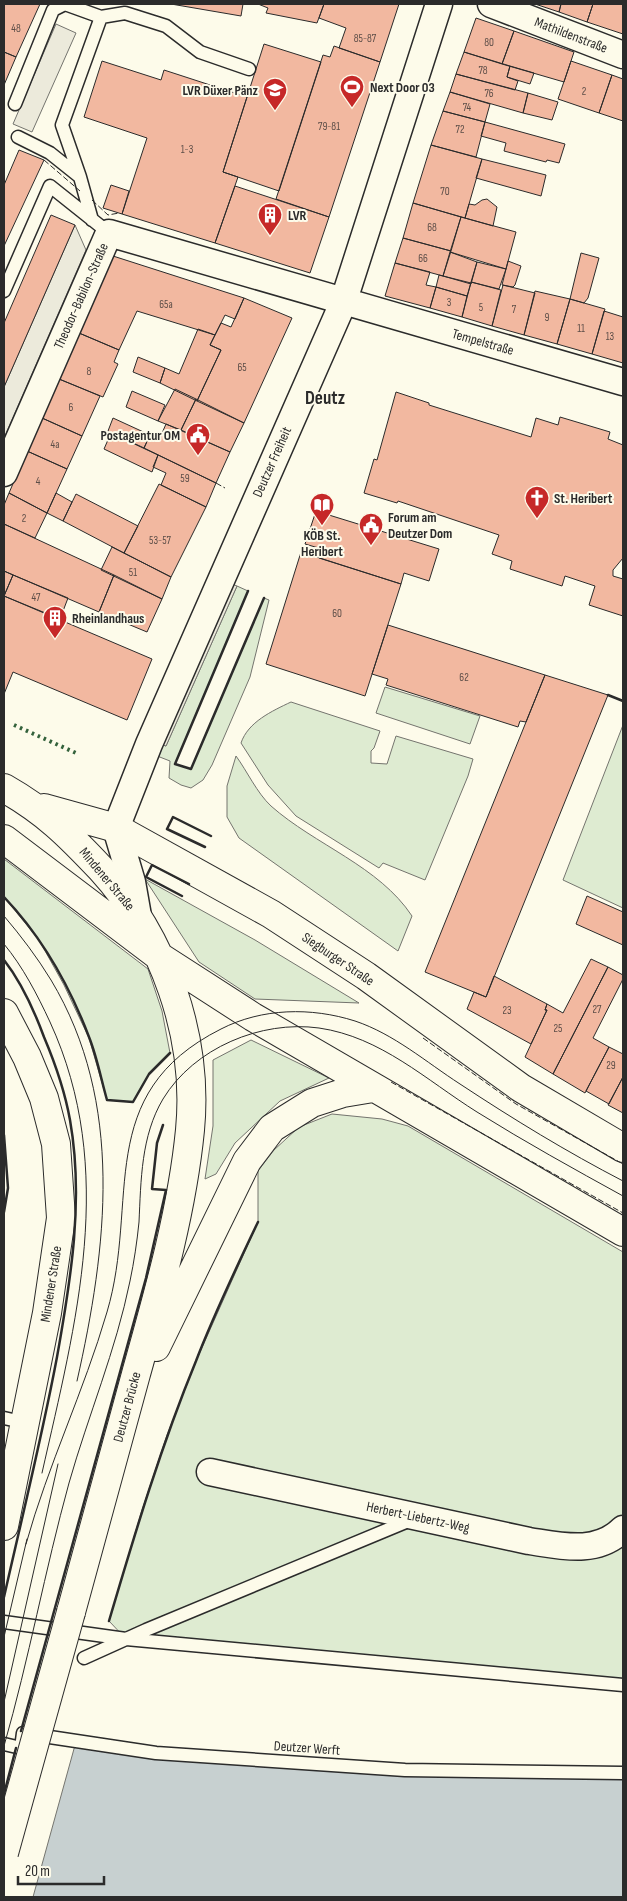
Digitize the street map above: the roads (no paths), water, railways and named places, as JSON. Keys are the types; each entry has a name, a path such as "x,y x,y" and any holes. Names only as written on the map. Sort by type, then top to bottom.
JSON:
{"main road":[{"name":"Mindener Straße","path":"4,788 35,805 79,845 108,877 138,916 160,957"},
{"name":"Siegburger Straße","path":"35,805 116,828 271,914 366,976 521,1088 623,1148"},
{"name":"Mindener Straße","path":"4,839 160,957"},
{"path":"160,957 253,1017 623,1232"},
{"name":"Deutzer Brücke","path":"4,1853 127,1408 167,1254 181,1188 190,1128 187,1050 180,1015 160,957"},
{"name":"Mindener Straße","path":"4,1013 27,1056 44,1098 56,1144 60,1209 47,1313 19,1418"},
{"path":"127,1408 247,1161 272,1128 312,1103 343,1093 373,1088"},
{"path":"4,1526 19,1418"}],"street":[{"name":"Deutzer Freiheit","path":"116,828 146,752 343,303 439,4"},
{"name":"Mathildenstraße","path":"491,4 623,55"},
{"name":"Theodor-Babilon-Straße","path":"4,472 100,227 343,303"},
{"name":"Tempelstraße","path":"343,303 623,382"},
{"path":"116,828 132,882 138,916"},
{"name":"Herbert-Liebertz-Weg","path":"210,1472 529,1542 576,1548 612,1540 623,1529"}],"lane":[{"path":"15,104 53,10 66,4 101,17 125,13 166,26 200,52 249,69"},
{"path":"100,227 62,125 101,17"},
{"path":"18,137 50,153 80,177"},
{"path":"4,291 50,186 100,227"},
{"path":"84,1658 418,1517"},
{"path":"4,1622 126,1639 623,1684"},
{"name":"Deutzer Werft","path":"4,1744 21,1748 24,1733 156,1753 395,1769 623,1773"}],"tram line":[{"path":"4,916 46,971 75,1027 90,1076 100,1126 103,1177 101,1228 96,1280 88,1331 77,1381"},
{"path":"4,944 23,971 50,1022 71,1078 82,1134 86,1190 84,1246 67,1360 42,1473"},
{"path":"26,1544 107,1312 116,1271 128,1153 137,1118 153,1085 180,1055 221,1029 253,1017 287,1012 321,1013 355,1021 383,1033 520,1122 581,1159 623,1181"},
{"path":"4,1746 69,1483 110,1358 124,1307 135,1252 139,1222 140,1190 146,1143 150,1128 163,1099 176,1081 192,1065 231,1041 275,1029 319,1028 341,1033 363,1040 383,1050 495,1123 623,1196"},
{"path":"4,1702 58,1464"},
{"path":"4,1637 27,1539"}],"place":[{"name":"Next Door 03","path":"352,108"},
{"name":"LVR Düxer Pänz","path":"275,111"},
{"name":"LVR","path":"270,236"},
{"name":"Postagentur OM","path":"198,456"},
{"name":"St. Heribert","path":"537,519"},
{"name":"KÖB St. Heribert","path":"322,526"},
{"name":"Forum am Deutzer Dom","path":"371,546"},
{"name":"Rheinlandhaus","path":"55,639"}],"district":[{"name":"Deutz","path":"325,398"}]}
